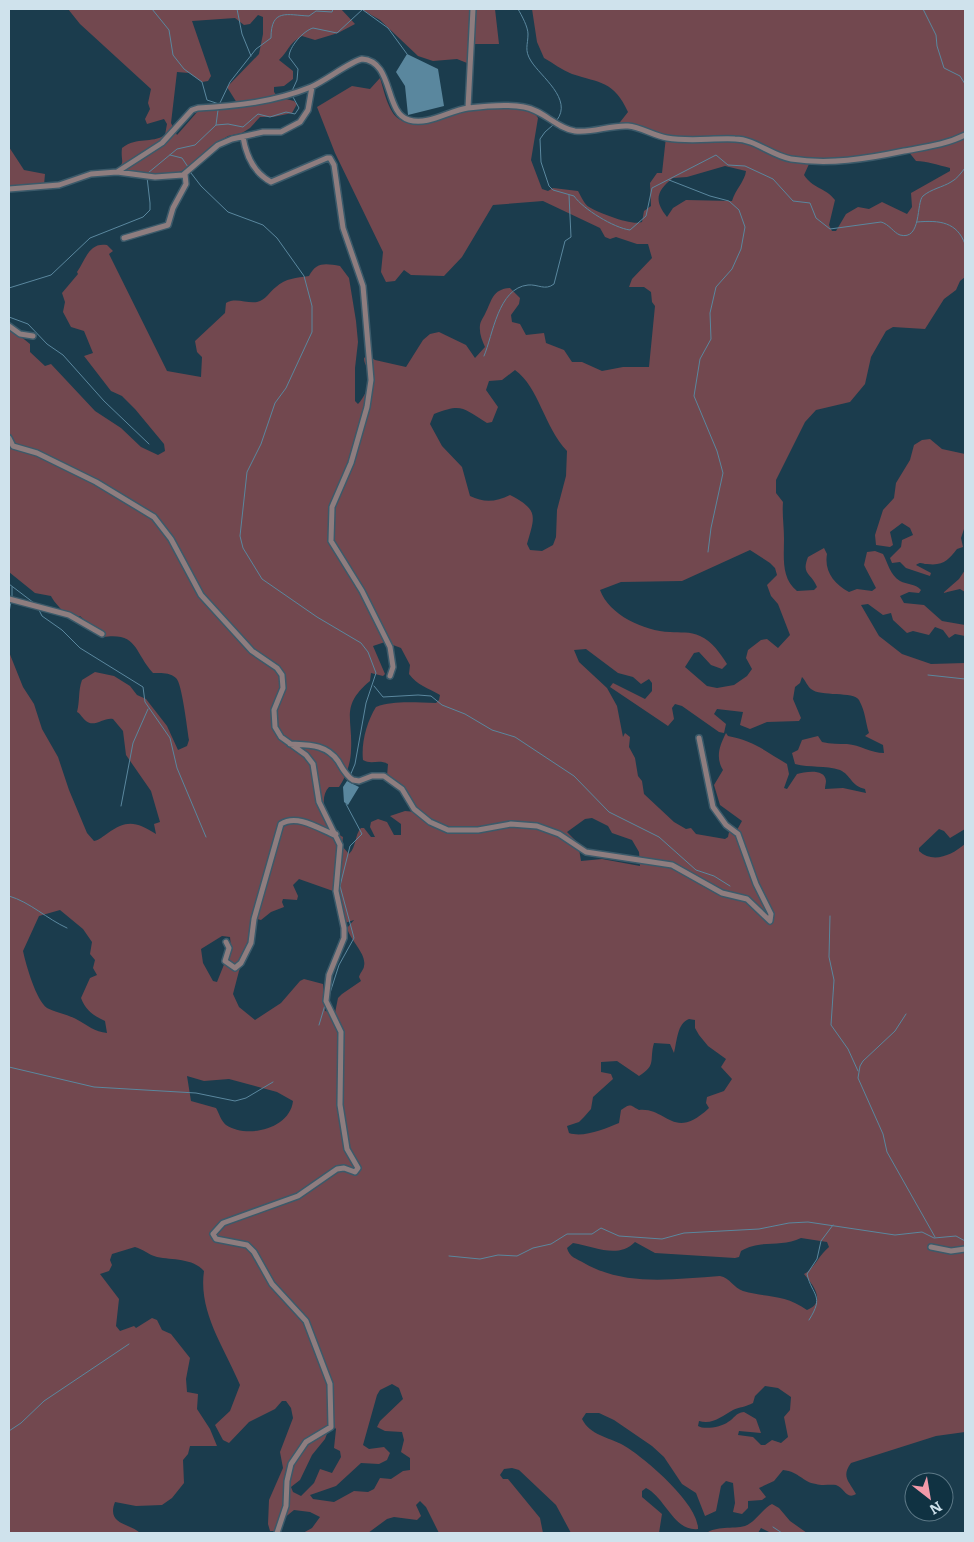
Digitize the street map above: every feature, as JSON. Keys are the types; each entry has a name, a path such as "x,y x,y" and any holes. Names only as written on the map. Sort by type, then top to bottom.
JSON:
{"street":[{"path":"468,108 472,9"},
{"path":"117,172 162,143 192,110 198,108 244,106 312,87 334,76 356,60 368,60 378,66 384,76 397,110 402,117 409,120 432,118 468,108 524,107 534,110 567,129 576,131 613,126 630,126 667,138 697,141 736,139 791,159 814,161 846,161 874,158 940,145 965,135"},
{"path":"10,190 59,185 91,174 117,172 168,177 185,174 218,145 263,132 281,132 300,122 308,110 312,87"},
{"path":"243,137 251,162 257,171 271,182 282,179 327,158 330,158 334,165 343,228 363,286 371,380 367,407 350,463 332,506 332,541 362,591 390,647 393,668 390,676"},
{"path":"124,238 168,225 173,208 186,184 185,174"},
{"path":"9,326 20,334 33,336"},
{"path":"9,438 13,446 36,453 96,482 156,519 171,539 187,574 201,595 252,651 280,672 284,682 274,710 274,724 278,733 306,755 314,764 319,802 336,834 340,857 336,891 344,928 344,938 329,975 326,1001 342,1032 340,1105 347,1149 358,1168 354,1172 344,1168 337,1169 298,1196 222,1223 213,1234 216,1239 247,1245 254,1252 272,1284 306,1321 330,1384 331,1427 306,1442 291,1464 287,1481 286,1506 277,1533"},
{"path":"9,599 69,615 102,634"},
{"path":"290,744 319,746 333,755 353,780 384,776 402,789 414,809 438,826 461,831 511,824 544,827 559,834 586,852 672,865 722,893 747,899 770,921 771,914 756,884 738,834 726,825 713,807 699,738"},
{"path":"226,942 229,948 225,961 235,968 241,963 251,943 254,919 281,824 289,820 297,820 334,835 336,834"},
{"path":"931,1247 950,1251 965,1249"}],"shaded area":[{"path":"68,9 341,9 355,24 338,33 315,40 302,36 291,44 279,60 293,71 293,79 284,86 274,87 274,92 278,97 294,101 297,104 292,113 273,117 260,117 250,128 242,133 228,136 210,147 185,170 167,176 111,173 121,165 122,148 134,142 160,138 165,135 167,124 164,119 147,124 145,119 150,109 148,103 151,89 80,24","holes":["258,15 263,17 263,34 259,54 227,87 237,103 222,108 198,111 177,135 171,123 177,72 189,73 202,82 208,81 211,76 192,21 235,18 244,25 250,24"]},
{"path":"361,9 495,9 499,44 469,44 467,63 457,59 433,61 418,56 380,20"},
{"path":"532,9 965,9 965,277 960,281 956,290 944,299 925,329 893,327 886,331 871,357 865,384 850,402 816,410 805,422 776,480 776,493 783,502 784,567 788,580 797,591 814,590 817,587 806,570 806,563 808,557 824,548 831,576 839,585 849,592 857,589 872,591 876,588 864,565 867,552 875,551 883,554 897,578 921,590 919,593 909,592 900,596 904,603 924,605 942,621 965,625 965,636 955,634 949,638 943,630 935,627 929,635 913,631 907,633 893,620 891,613 883,615 868,604 861,605 879,636 902,654 931,664 965,663 965,829 950,838 944,831 939,829 919,848 919,851 924,855 936,857 954,852 965,844 965,1432 936,1436 851,1463 846,1476 856,1494 850,1496 836,1485 811,1483 789,1471 783,1470 774,1481 759,1488 766,1497 762,1500 748,1501 748,1508 742,1514 733,1512 735,1503 733,1483 726,1481 721,1486 716,1511 705,1516 696,1493 682,1484 664,1457 652,1446 614,1420 599,1413 586,1413 582,1419 590,1429 632,1451 669,1482 690,1507 696,1519 698,1529 682,1525 653,1492 646,1488 642,1491 642,1497 662,1514 659,1533 571,1533 556,1505 519,1470 512,1468 504,1469 500,1475 503,1479 508,1479 540,1518 543,1533 439,1533 426,1507 420,1501 416,1505 421,1516 417,1520 394,1517 387,1519 368,1533 303,1533 312,1528 320,1517 310,1512 294,1510 283,1519 275,1531 270,1531 268,1524 269,1500 283,1468 280,1452 293,1418 291,1408 286,1401 282,1401 275,1409 249,1422 229,1443 223,1440 215,1425 230,1411 240,1385 209,1316 203,1286 204,1271 194,1264 182,1260 157,1257 135,1247 112,1254 110,1260 112,1265 109,1271 100,1274 119,1299 116,1326 120,1331 134,1326 136,1328 152,1318 157,1320 162,1330 171,1334 190,1358 186,1379 187,1392 198,1394 197,1409 210,1429 217,1446 190,1446 188,1454 183,1460 184,1483 172,1498 162,1505 136,1506 115,1502 113,1510 116,1519 140,1533 9,1533 9,652 23,687 34,704 42,729 58,757 87,833 94,841 127,824 143,827 156,834 154,824 160,822 151,791 126,755 123,731 113,719 89,723 77,712 82,680 95,672 114,676 130,686 137,695 146,699 167,726 178,750 187,746 189,740 182,697 176,678 168,674 153,673 134,645 129,641 114,636 103,637 80,616 70,616 60,608 51,596 35,593 9,572 9,327 30,344 30,352 45,366 51,364 95,411 121,428 141,447 158,455 165,451 164,444 122,396 111,391 84,356 93,353 84,331 71,327 63,312 65,302 62,293 78,274 77,272 89,252 96,246 107,245 113,251 109,254 167,371 201,377 202,357 197,352 195,341 225,313 226,303 230,301 260,301 280,284 291,279 309,276 315,268 325,264 340,266 349,278 358,342 355,368 355,401 358,404 366,392 369,383 369,373 364,358 368,355 375,360 406,367 423,340 430,334 439,332 466,345 475,358 485,347 480,334 480,325 491,300 499,291 510,288 520,298 519,304 511,315 512,322 520,324 526,335 544,333 546,343 564,350 572,362 582,362 602,371 623,367 649,367 655,306 652,302 651,292 644,287 629,287 632,279 652,258 648,244 637,244 616,237 610,239 605,237 600,228 543,201 493,205 462,257 444,276 411,275 404,270 395,281 386,282 381,272 383,252 335,153 317,107 352,86 370,89 380,78 392,111 395,116 405,122 424,122 450,113 483,108 511,107 532,112 538,118 531,160 542,189 548,191 553,188 578,191 586,204 594,210 623,221 642,222 644,211 651,206 650,183 657,173 662,173 666,137 617,126 628,112 617,94 605,85 572,74 544,58 537,42","holes":["908,151 916,161 950,168 950,171 911,193 912,207 907,214 882,202 869,209 858,207 846,214 836,231 832,231 829,225 835,200 811,183 804,175 809,164 862,162","725,166 746,171 732,201 686,200 673,208 667,217 659,201 660,192 673,178 687,177","515,370 530,386 553,431 567,451 566,476 557,510 556,537 553,545 542,551 530,550 527,544 533,520 530,510 526,505 510,495 490,501 470,496 462,467 442,446 430,424 434,414 457,408 467,411 487,423 492,422 498,407 486,390 489,381 502,380","750,550 775,568 777,575 767,585 771,596 778,604 790,635 778,648 767,639 761,640 748,650 746,658 752,669 747,676 734,685 717,688 707,686 685,667 694,653 699,652 711,665 722,669 727,664 712,644 696,634 660,631 639,625 619,614 611,607 600,590 621,582 682,581","385,642 401,648 410,665 409,674 412,678 440,695 436,703 406,702 376,707 367,725 363,760 388,764 387,776 404,787 416,812 405,811 390,816 401,824 401,835 394,835 387,822 378,819 371,822 370,827 375,837 371,837 364,828 361,828 349,854 342,846 343,837 329,822 324,807 325,793 329,787 339,787 348,769 351,750 351,705 370,681 371,673 383,676 385,674 373,646","586,649 618,673 633,677 641,684 649,679 652,683 652,691 645,699 613,683 610,687 668,726 674,719 672,708 675,704 682,706 719,732 724,733 726,724 714,714 717,709 743,712 740,725 750,729 767,722 799,721 801,718 793,699 795,687 800,683 802,677 810,688 815,691 856,697 864,713 869,733 865,736 883,745 884,753 847,744 822,742 818,736 802,740 798,750 792,753 795,764 840,770 860,788 865,789 866,793 843,788 825,789 825,777 814,772 797,774 787,789 784,788 789,774 787,764 759,747 728,736 726,733 720,747 719,756 723,770 714,785 720,805 742,821 737,830 729,832 728,837 725,839 696,834 691,828 686,829 674,822 644,794 635,758 629,747 630,737 625,733 623,737 617,706 607,688 579,662 574,650","592,818 608,826 612,833 632,840 639,852 640,866 602,859 581,861 578,843 567,832 585,819","299,879 333,891 342,924 354,920 347,928 363,957 364,967 359,977 361,981 338,998 335,1013 325,1011 323,984 304,979 300,981 281,1003 255,1020 239,1007 233,994 239,971 251,941 253,918 261,920 271,912 284,907 283,899 297,900 298,896 293,885","60,910 83,929 92,942 90,954 95,960 93,968 97,975 90,978 81,998 91,1012 105,1021 107,1033 95,1030 73,1018 47,1008 39,998 23,951 39,916","222,936 230,937 231,947 217,982 213,981 203,963 201,949","689,1019 695,1020 695,1028 699,1035 708,1046 726,1059 721,1067 732,1079 724,1091 707,1097 706,1103 709,1108 697,1118 678,1123 649,1110 639,1110 629,1106 621,1110 619,1123 587,1134 569,1133 567,1126 579,1122 584,1117 591,1109 593,1097 613,1079 611,1074 601,1072 601,1062 617,1061 639,1076 650,1065 654,1043 670,1044 674,1053 680,1029 685,1021","187,1076 204,1081 229,1079 277,1092 293,1101 290,1111 284,1119 266,1129 256,1131 235,1129 226,1125 216,1108 191,1101","801,1238 827,1242 829,1247 811,1269 804,1274 816,1293 816,1303 813,1307 807,1310 791,1301 743,1291 720,1276 668,1280 616,1276 600,1271 576,1259 571,1256 567,1248 573,1243 614,1251 621,1250 635,1242 655,1253 735,1258 739,1257 741,1251 748,1247 786,1243","392,1384 399,1388 403,1399 380,1421 377,1427 385,1431 402,1432 404,1440 401,1452 410,1458 410,1470 403,1471 391,1479 380,1478 374,1489 368,1492 354,1491 334,1502 313,1499 310,1495 336,1486 361,1463 379,1464 387,1460 390,1453 384,1447 369,1449 363,1445 377,1395 380,1390","765,1386 778,1388 791,1397 790,1410 784,1417 788,1437 781,1443 772,1440 765,1445 761,1445 753,1437 738,1435 739,1431 761,1433 756,1419 744,1412 739,1413 722,1425 709,1428 698,1426 699,1421 713,1421 733,1410 753,1403 755,1396","331,1423 336,1429 334,1448 340,1451 341,1457 332,1473 320,1469 314,1483 301,1496 293,1492 291,1487 300,1480 312,1455 325,1439"]},
{"path":"9,147 24,170 45,174 44,185 34,190 9,191"},
{"path":"930,439 942,449 965,454 965,526 961,538 963,547 957,549 948,559 938,564 920,563 916,565 931,573 930,576 906,568 900,562 892,563 890,558 901,547 902,540 913,535 910,528 902,523 890,532 893,545 890,547 876,545 875,535 883,510 894,498 896,483 910,460 914,445 922,440"},
{"path":"965,570 965,592 960,589 943,593 959,579"},
{"path":"772,1504 779,1508 790,1521 807,1533 771,1533 761,1528 758,1533 707,1533 719,1528 745,1526"}],"water":[{"path":"407,54 438,69 444,106 408,115 405,86 396,72"},
{"path":"347,781 359,787 348,805 344,802 343,787"}],"waterway":[{"path":"152,9 169,30 173,55 184,69 202,82 207,100 219,104"},
{"path":"237,9 242,34 251,56"},
{"path":"219,105 230,82 256,49 271,38 272,28 277,18 282,15 309,16 316,11 332,12 333,9"},
{"path":"292,91 297,80 298,69 289,57 291,49 297,40 305,32 313,28 337,33 363,9"},
{"path":"518,9 528,31 527,51 529,57 554,89 561,104 561,112 557,120"},
{"path":"923,9 936,35 937,46 944,68 960,76 965,84"},
{"path":"363,10 388,28 407,54"},
{"path":"148,173 177,149 195,145 216,125 228,124 243,127 258,114 270,117 286,112 295,114 299,108 293,97"},
{"path":"216,125 218,110"},
{"path":"553,125 540,139 541,162 549,186 553,190 574,196 584,207 608,222 630,230 646,216 652,188 716,155 728,165 745,166 773,179 793,201 810,203 816,218 830,229 881,222 900,235 907,235 915,227 923,196 953,181 965,168"},
{"path":"170,155 182,158 188,167"},
{"path":"191,173 201,186 228,212 263,225 277,238 304,276 312,306 312,332 286,388 275,403 261,444 247,472 240,536 243,548 262,579 317,617 361,643 368,652 376,673 366,703 355,764 350,776"},
{"path":"9,288 51,275 90,238 143,217 150,210 147,177"},
{"path":"669,180 710,196 729,201 739,210 745,227 741,249 732,269 716,287 710,313 711,339 700,359 694,396 717,451 723,473 711,528 708,552"},
{"path":"484,356 498,314 510,294 518,288 528,285 548,287 554,284 565,241 571,237 569,195"},
{"path":"917,222 940,222 947,224 957,231 965,244"},
{"path":"9,317 28,324 47,344 63,355 104,401 149,444"},
{"path":"9,584 34,603"},
{"path":"12,587 12,596"},
{"path":"9,612 11,602"},
{"path":"39,610 42,616 62,630 80,648 143,687 145,702 170,738 177,768 206,837"},
{"path":"928,675 965,679"},
{"path":"374,686 383,697 431,696 442,705 465,714 492,730 515,737 574,776 609,812 659,837 696,870 714,876 730,886"},
{"path":"121,806 133,743 148,709"},
{"path":"329,996 339,965 354,938 340,886 350,846 362,834 346,804"},
{"path":"9,896 24,902 67,928"},
{"path":"830,916 829,957 834,980 831,1025 848,1049 858,1071"},
{"path":"319,1025 325,1005"},
{"path":"906,1014 895,1031 863,1061 858,1078 883,1134 887,1152 935,1237"},
{"path":"9,1067 94,1087 196,1093 235,1101 246,1098 273,1082"},
{"path":"449,1256 480,1259 498,1255 517,1256 533,1248 551,1244 567,1234 592,1234 601,1228 619,1236 662,1239 684,1233 759,1229 789,1223 808,1222 895,1235 922,1232 934,1238 956,1236 965,1241"},
{"path":"809,1320 814,1312 817,1300 807,1274 817,1259 821,1241 833,1225"},
{"path":"9,1431 21,1423 44,1401 129,1344"},
{"path":"773,1527 782,1533"}]}
